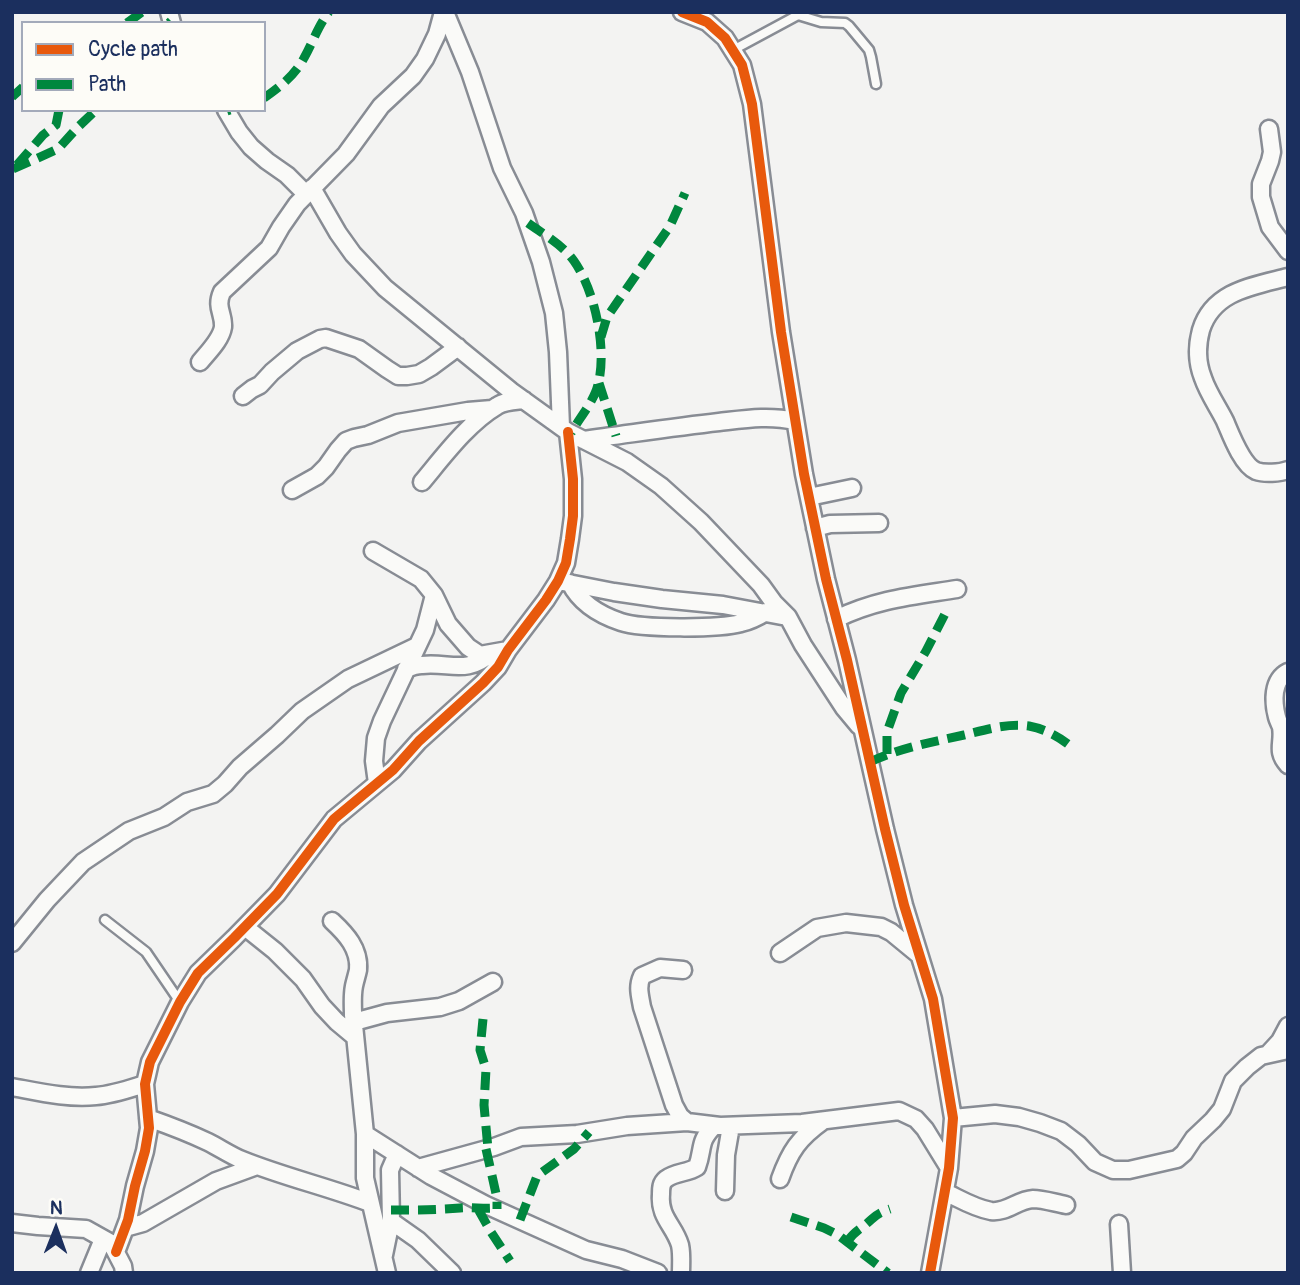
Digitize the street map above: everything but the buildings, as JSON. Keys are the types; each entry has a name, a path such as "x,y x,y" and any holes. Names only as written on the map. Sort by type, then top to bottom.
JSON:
{"street":[{"path":"200,362 221,334 219,300 222,292 269,248 292,211 346,154 381,106 413,76 425,59 444,12"},
{"path":"116,1252 145,1151 149,1128 145,1084 150,1062 198,973 277,894 334,819 393,770 419,741 498,667 508,650 564,582 573,516 573,479 565,429 554,313 541,262 524,213 502,168 470,72 444,12"},
{"path":"682,12 709,17 725,38 742,65 752,104 795,421 815,528 904,905 933,999 953,1118 949,1168 930,1273"},
{"path":"227,112 251,147 309,191 353,254 385,288 524,400 565,429 627,462 661,486 727,549 788,617 844,708 862,730"},
{"path":"1269,129 1272,152 1261,184 1261,197 1270,227 1288,251"},
{"path":"1288,277 1231,294 1215,305 1206,316 1197,347 1202,377 1249,465 1258,472 1288,470"},
{"path":"243,396 260,385 297,351 320,339 326,338 359,349 398,376 419,374 458,347"},
{"path":"422,482 462,436 492,409 505,402 524,400"},
{"path":"292,490 317,476 346,441 398,423 492,409"},
{"path":"583,440 762,417 780,417 795,421"},
{"path":"809,497 852,488"},
{"path":"815,528 830,524 879,523"},
{"path":"373,551 421,579 434,595 448,624 468,647 480,654 508,650"},
{"path":"564,582 576,596 595,610 622,623 640,626 736,625 766,612"},
{"path":"564,582 788,617"},
{"path":"836,619 858,608 880,602 957,589"},
{"path":"377,783 374,761 376,738 425,630 434,595"},
{"path":"15,936 83,862 129,831 164,817 187,802 213,794 302,711 348,679 417,646"},
{"path":"406,669 420,665 473,666 491,653"},
{"path":"1287,764 1280,752 1281,728 1275,703 1277,682 1288,672"},
{"path":"332,921 350,939 357,958 358,970 353,996 354,1030 365,1134 365,1178 385,1266"},
{"path":"780,953 817,928 846,923 881,927 919,956"},
{"path":"245,927 275,951 303,979 337,1022 354,1030"},
{"path":"683,970 660,968 650,971 642,976 639,991 674,1105 687,1122"},
{"path":"354,1030 387,1013 440,1007 459,1001 493,982"},
{"path":"1268,1054 1280,1041 1288,1026"},
{"path":"953,1118 995,1114 1040,1122 1061,1131 1078,1143 1095,1162 1113,1170 1129,1170 1177,1159 1222,1109 1233,1082 1247,1067 1261,1056 1288,1050"},
{"path":"12,1087 78,1097 97,1096 145,1084"},
{"path":"418,1168 522,1137 687,1122 723,1126 802,1123 899,1111 916,1119 925,1129 949,1168"},
{"path":"148,1118 257,1166 370,1203"},
{"path":"780,1179 790,1154 799,1141 825,1120"},
{"path":"723,1126 726,1155 725,1191"},
{"path":"681,1273 679,1243 660,1204 663,1181 697,1167 706,1134 723,1126"},
{"path":"365,1134 418,1168 486,1205 586,1250 622,1259 658,1273"},
{"path":"385,1266 391,1222 390,1170 397,1154"},
{"path":"125,1228 144,1223 216,1181 257,1166"},
{"path":"329,1188 365,1178"},
{"path":"945,1192 972,1206 992,1211 1007,1210 1023,1201 1034,1199 1066,1205"},
{"path":"391,1222 418,1240 452,1273"},
{"path":"12,1223 86,1229 111,1244 124,1273"},
{"path":"1119,1224 1122,1273"},
{"path":"89,1273 103,1239"}],"lane":[{"path":"733,50 798,15 821,22 845,23 869,50 876,84"},
{"path":"105,920 146,952 180,1002"}],"marked path":[{"path":"130,21 142,12"},
{"path":"266,96 296,70 329,12"},
{"path":"12,97 21,89"},
{"path":"17,165 43,135 56,125 59,112"},
{"path":"13,169 58,149 94,112"},
{"path":"601,337 607,317 670,226 685,193"},
{"path":"528,223 559,245 574,261 589,289 598,324 601,343 600,377 594,397 571,433"},
{"path":"599,383 616,436"},
{"path":"887,754 887,732 901,693 946,612"},
{"path":"870,762 916,746 1013,725 1040,729 1068,744"},
{"path":"483,1019 480,1050 486,1069 484,1105 488,1149"},
{"path":"520,1220 537,1176 574,1149 589,1132"},
{"path":"486,1149 497,1209"},
{"path":"391,1210 495,1208"},
{"path":"478,1209 510,1261"},
{"path":"847,1242 881,1212 890,1209"},
{"path":"791,1217 838,1235 888,1273"}],"cycle path":[{"path":"682,12 707,22 725,38 742,65 752,104 781,332 804,474 885,829 904,905 933,999 953,1118 949,1168 930,1273"},
{"path":"116,1252 128,1220 145,1151 149,1128 145,1084 150,1062 180,1002 198,973 277,894 334,819 393,770 419,741 498,667 546,600 566,563 570,539 573,479 568,432"}]}
